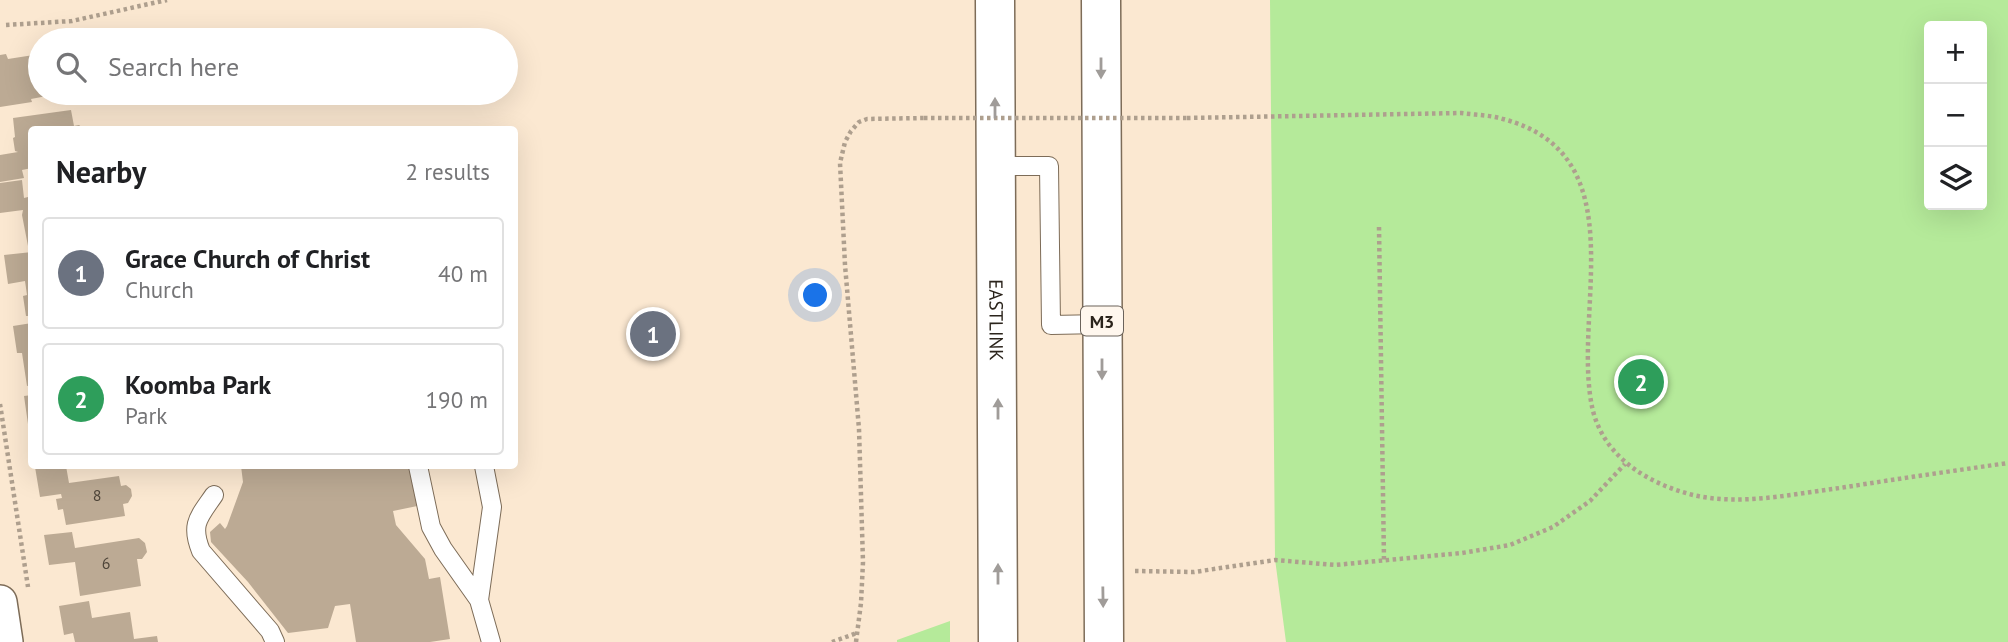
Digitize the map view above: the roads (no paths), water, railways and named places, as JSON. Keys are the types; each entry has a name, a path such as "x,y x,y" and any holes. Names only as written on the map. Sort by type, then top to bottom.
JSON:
{"highway":[{"name":"EASTLINK","path":"995,0 998,642"},
{"name":"M3","path":"1101,0 1104,642"}],"street":[{"path":"6,642 14,596"}],"lane":[{"path":"995,166 1049,166 1051,324 1102,324"},
{"path":"419,469 431,527 479,600 491,642"},
{"path":"479,600 492,507 485,469"},
{"path":"214,495 194,527 198,544 201,551 270,631 275,642"}],"place":[{"name":"Grace Church of Christ","path":"653,334"},
{"name":"Koomba Park","path":"1641,382"}]}
